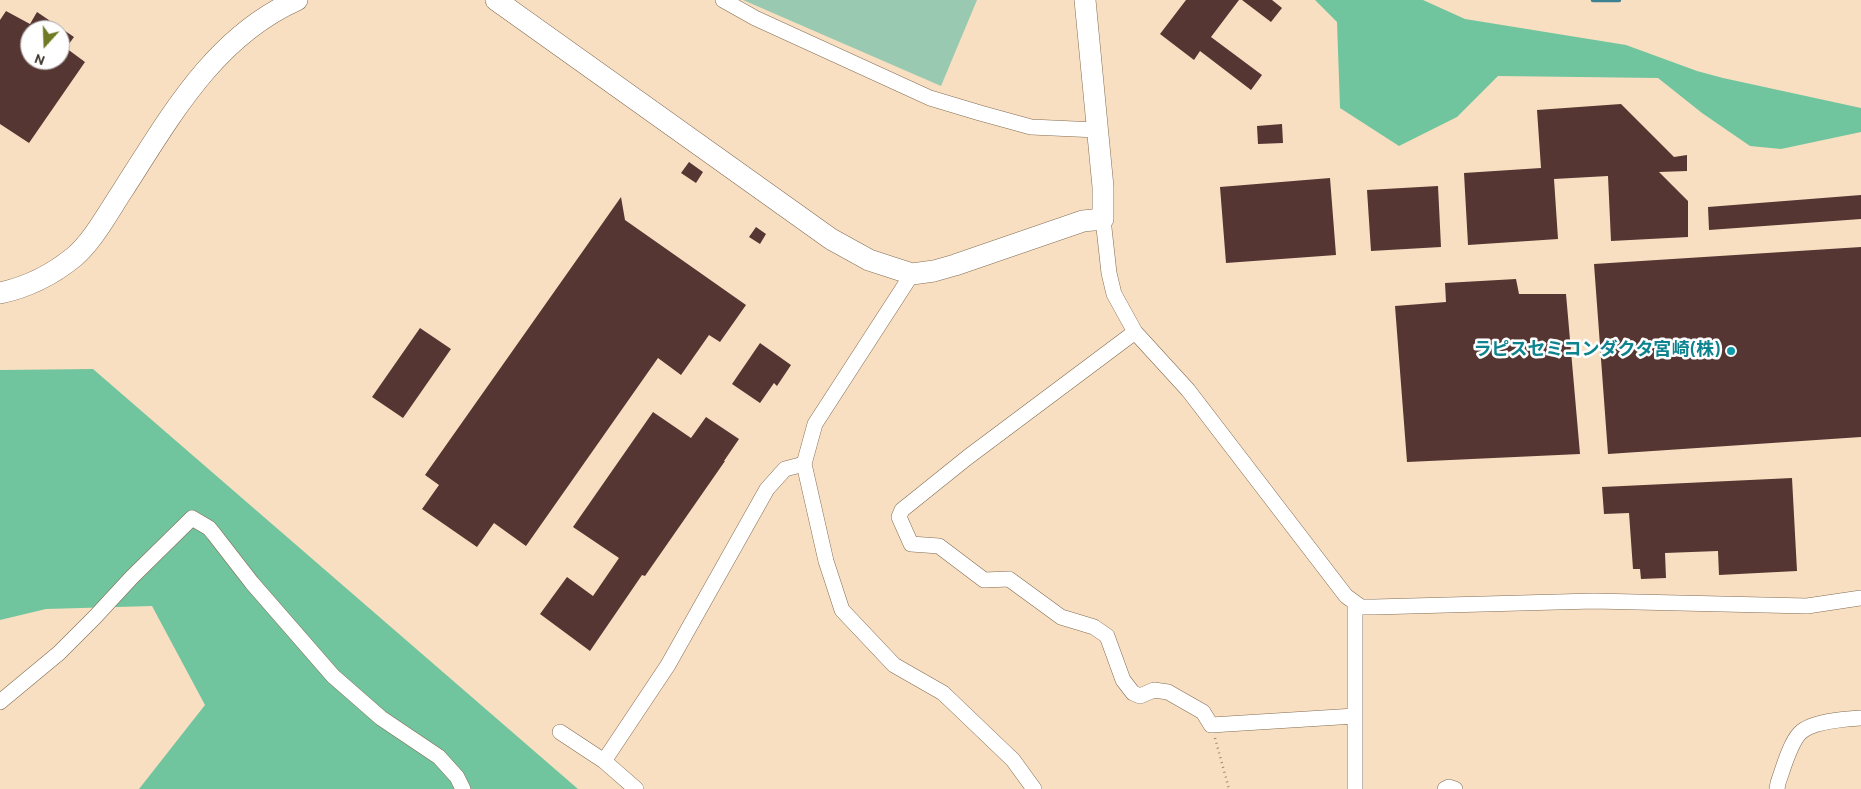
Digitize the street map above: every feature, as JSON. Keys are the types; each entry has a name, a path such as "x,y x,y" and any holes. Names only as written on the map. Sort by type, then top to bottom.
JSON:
{"street":[{"path":"0,293 38,281 75,256 90,239 161,130 205,70 227,46 281,7 297,0"},
{"path":"496,0 831,239 869,260 912,274 934,271 1083,221 1103,219"},
{"path":"723,0 755,18 930,98 980,114 1031,127 1097,130"},
{"path":"1085,0 1103,187 1103,219 1109,273 1114,294 1135,332 1188,390 1346,596 1355,603 1361,607 1594,601 1808,606 1861,598"},
{"path":"912,274 815,424 804,464 826,561 842,610 894,665 943,693 1013,760 1034,789"},
{"path":"1135,332 968,457 902,510 899,517 911,544 939,546 984,580 1009,579 1061,617 1094,627 1107,636 1123,680 1133,693 1140,696 1154,690 1168,692 1203,712 1211,726 1355,716"},
{"path":"604,761 668,665 767,489 785,468 804,464"},
{"path":"0,702 59,653 192,518 201,522 214,534 252,583 333,676 381,718 439,757 457,777 463,789"},
{"path":"1354,789 1355,603"},
{"path":"1777,789 1791,748 1800,732 1820,724 1861,718"},
{"path":"560,732 604,761 636,789"},
{"path":"1445,789 1449,787 1455,789"}],"path":[{"path":"1211,726 1229,789"}],"green space":[{"path":"743,0 977,0 941,86"},
{"path":"1315,0 1423,0 1465,19 1626,45 1697,71 1723,78 1861,108 1861,132 1781,149 1750,146 1702,113 1658,78 1498,76 1457,117 1399,146 1340,108 1337,22"},
{"path":"93,369 578,789 139,789 205,705 152,606 46,609 0,620 0,370"}],"building":[{"path":"1186,0 1239,0 1211,37 1262,75 1251,90 1200,51 1194,60 1160,34"},
{"path":"1242,0 1272,0 1282,8 1271,22"},
{"path":"6,11 23,20 20,20 20,70 70,70 70,51 85,62 29,143 0,124 0,20"},
{"path":"37,12 49,20 32,20"},
{"path":"70,34 74,37 70,42"},
{"path":"1621,104 1674,157 1687,155 1687,171 1659,172 1688,201 1688,237 1611,241 1608,176 1554,179 1558,239 1468,245 1464,173 1541,168 1537,110"},
{"path":"1282,124 1283,143 1258,144 1257,126"},
{"path":"689,162 703,172 696,183 681,173"},
{"path":"1330,178 1336,255 1226,263 1220,187"},
{"path":"1438,186 1441,247 1371,251 1367,190"},
{"path":"1861,195 1861,219 1709,230 1708,207"},
{"path":"621,197 625,220 746,305 720,342 709,335 681,375 658,358 526,546 494,523 477,547 422,509 439,485 425,475"},
{"path":"756,227 766,234 760,244 749,237"},
{"name":"ラピスセミコンダクタ宮崎(株)","path":"1861,247 1861,437 1608,454 1594,264"},
{"path":"1516,279 1519,294 1566,294 1580,454 1407,462 1395,306 1446,302 1445,283"},
{"path":"420,328 451,349 403,418 372,397"},
{"path":"760,343 791,365 777,386 774,383 760,403 732,384"},
{"path":"653,412 691,438 706,417 739,439 645,576 642,575 590,651 540,614 567,577 593,596 619,558 573,527"},
{"path":"1792,478 1797,571 1719,575 1718,551 1665,553 1666,578 1641,579 1640,569 1633,569 1629,513 1604,514 1602,487"}],"waterway":[{"path":"1593,0 1619,0"}],"place":[{"name":"ラピスセミコンダクタ宮崎(株)","path":"1731,351"}]}
